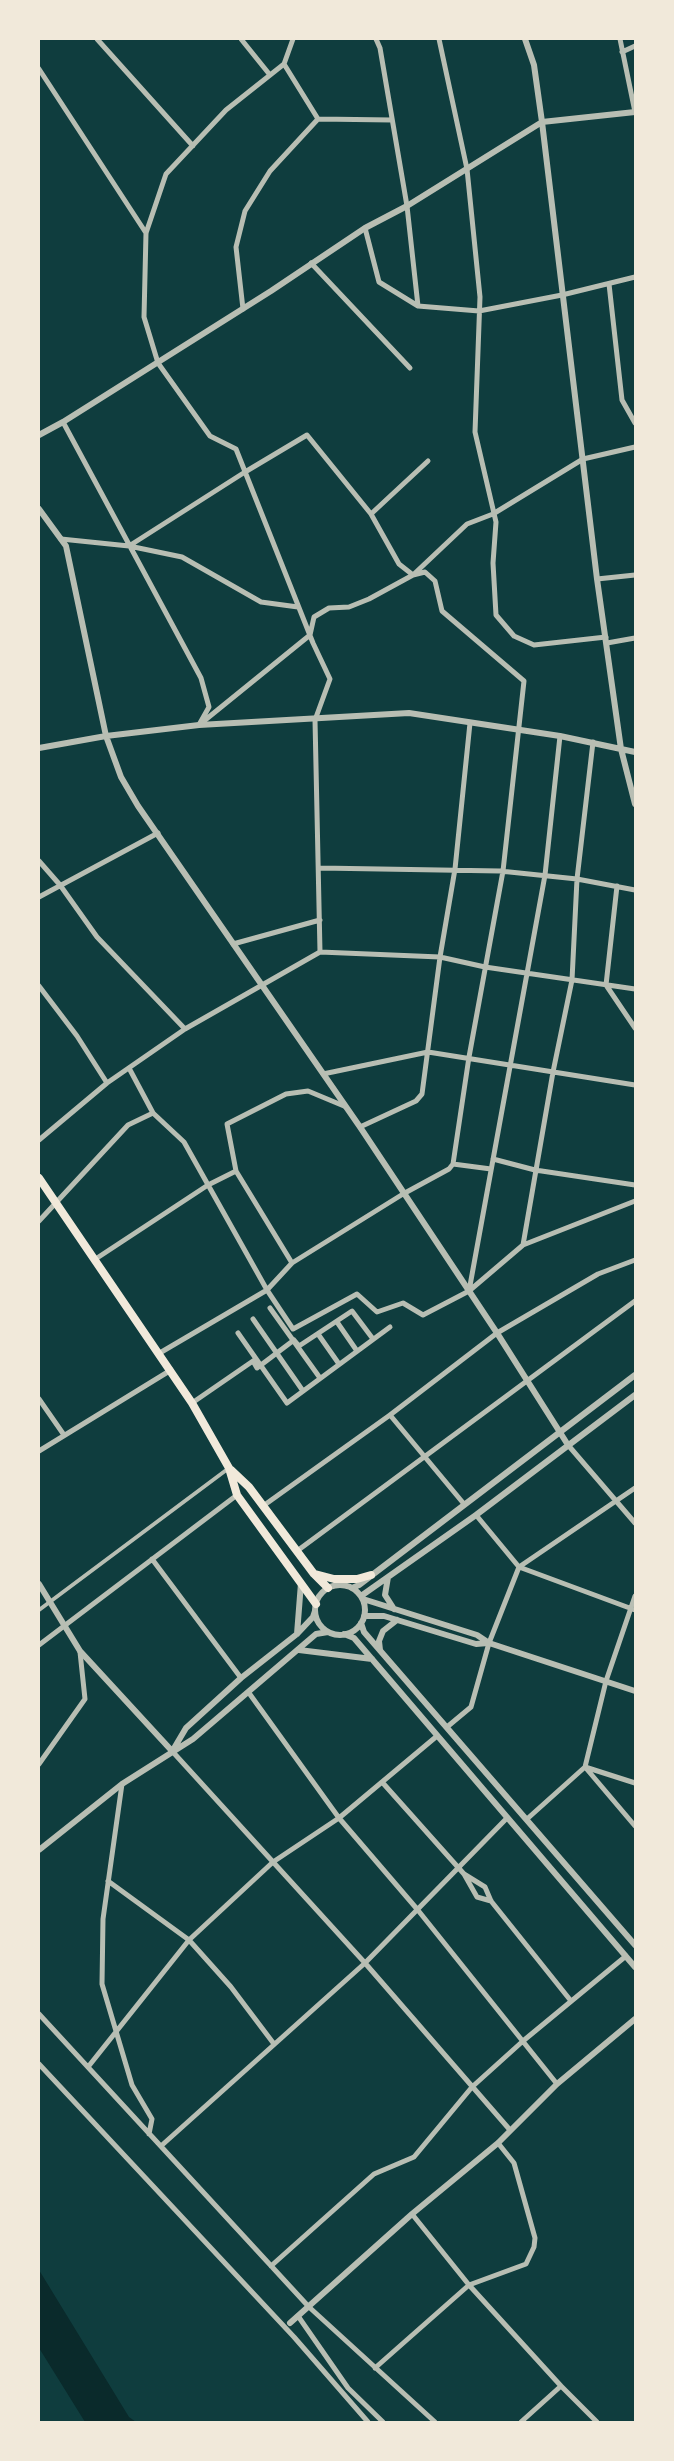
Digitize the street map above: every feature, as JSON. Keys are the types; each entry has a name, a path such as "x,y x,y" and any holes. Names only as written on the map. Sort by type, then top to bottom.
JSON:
{"main road":[{"path":"39,1178 158,1354 171,1370 229,1468 237,1495 301,1582 316,1608"},
{"path":"229,1468 249,1487 314,1574 328,1588"},
{"path":"314,1574 334,1579 357,1580 371,1575"}],"street":[{"path":"97,39 193,146"},
{"path":"242,39 270,75"},
{"path":"293,39 284,64 226,110 166,174 146,233 144,317 158,362 210,436 236,449 298,607 330,679 315,720 320,868 320,952"},
{"path":"376,39 380,48 407,206 418,306"},
{"path":"439,39 467,169 480,297 475,432 496,522 493,563 496,615 514,636 534,645 635,638"},
{"path":"525,39 534,65 542,122 597,579 621,749 635,804"},
{"path":"39,435 63,422 243,309 365,228 407,206 542,122 635,112 620,39"},
{"path":"622,52 635,46"},
{"path":"284,64 318,119"},
{"path":"39,69 146,233"},
{"path":"243,309 236,247 245,211 270,171 318,119 392,120"},
{"path":"365,228 379,282 418,306 478,311 562,295 635,277"},
{"path":"311,263 410,368"},
{"path":"609,284 622,400 635,423"},
{"path":"63,422 201,678 208,707 199,725"},
{"path":"129,546 244,472 307,436 371,514 399,564 413,575"},
{"path":"413,575 467,524 493,514 583,459 635,447"},
{"path":"371,514 428,462"},
{"path":"39,508 66,546 106,736 121,777 138,806 360,1127 497,1333 568,1445 635,1523"},
{"path":"61,539 129,546 182,557 261,602 298,607"},
{"path":"158,1354 267,1290 292,1263 403,1194 449,1169 453,1164 484,967 503,871 524,681 442,611 435,581 425,572 413,575 350,607 329,608 314,617 310,635 199,725"},
{"path":"597,579 635,576"},
{"path":"39,748 106,736 199,725 409,714 560,736 635,752"},
{"path":"360,1127 416,1101 422,1094 440,957 455,869 470,723"},
{"path":"469,1291 545,875 560,736"},
{"path":"523,1245 553,1072 572,980 577,879 593,742"},
{"path":"39,897 158,833"},
{"path":"39,861 60,885 97,937 185,1029"},
{"path":"320,868 503,871 577,879 635,890"},
{"path":"617,886 606,985 635,1028"},
{"path":"233,944 320,920"},
{"path":"39,1140 107,1083 185,1029 320,952 440,957 484,967 526,971 635,989"},
{"path":"39,986 77,1036 107,1083"},
{"path":"323,1074 428,1052 469,1057 635,1085"},
{"path":"129,1068 153,1114 184,1142 267,1290 293,1329 357,1294 378,1312 403,1302 423,1315 469,1291 523,1245 635,1201"},
{"path":"292,1263 236,1172 227,1124 286,1094 308,1091 344,1106"},
{"path":"39,1221 128,1125 153,1114"},
{"path":"493,1159 536,1170 635,1184"},
{"path":"453,1164 491,1169"},
{"path":"94,1260 208,1186 236,1172"},
{"path":"263,1506 390,1415 497,1333 598,1274 635,1260"},
{"path":"297,1552 635,1301"},
{"path":"270,1308 320,1378"},
{"path":"293,1341 299,1346 352,1311 373,1339"},
{"path":"254,1319 303,1391"},
{"path":"337,1322 357,1351"},
{"path":"238,1333 287,1403 390,1327"},
{"path":"318,1334 339,1364"},
{"path":"192,1403 252,1361 257,1368 293,1341"},
{"path":"39,1451 171,1370"},
{"path":"172,1751 186,1728 241,1678 297,1634 313,1617 322,1592 336,1585 352,1588 359,1585 635,1375"},
{"path":"362,1598 635,1395"},
{"path":"39,1399 64,1435"},
{"path":"390,1415 424,1459 464,1504"},
{"path":"39,1610 229,1468"},
{"path":"447,1727 471,1707 489,1643 519,1567 635,1488"},
{"path":"39,1645 237,1495"},
{"path":"476,1514 519,1567 633,1609"},
{"path":"152,1559 241,1678"},
{"path":"388,1577 386,1595 395,1610"},
{"path":"297,1634 302,1591 301,1582"},
{"path":"39,1587 80,1651 365,1963 510,2130"},
{"path":"352,1588 362,1598 477,1635 489,1643 635,1691"},
{"path":"527,1819 585,1767 606,1681 633,1609 635,1596"},
{"path":"344,1634 357,1628 361,1623 364,1616 362,1598"},
{"path":"316,1608 319,1623 328,1632"},
{"path":"364,1616 384,1616 476,1644 489,1643"},
{"path":"380,1650 379,1641 383,1631 397,1620"},
{"path":"361,1623 364,1632 635,1945"},
{"path":"39,1850 122,1784 193,1739 316,1634 328,1632 344,1634 354,1638 635,1967"},
{"path":"299,1650 372,1660"},
{"path":"39,1764 85,1699 80,1651"},
{"path":"249,1693 339,1818 417,1909 557,2084"},
{"path":"88,2067 189,1940 272,1862 339,1818 437,1736"},
{"path":"585,1767 635,1783"},
{"path":"585,1767 635,1826"},
{"path":"382,1782 458,1868 485,1887 491,1901 571,2001"},
{"path":"122,1784 103,1919 102,1984 132,2084 152,2119 149,2134"},
{"path":"161,2146 365,1963 507,1818"},
{"path":"464,1874 477,1897 491,1901"},
{"path":"108,1880 189,1940 231,1987 274,2044"},
{"path":"271,2266 374,2174 414,2157 472,2087 523,2041 626,1956"},
{"path":"39,2014 308,2307 435,2422"},
{"path":"290,2324 412,2214 498,2143 557,2084 635,2019"},
{"path":"39,2064 294,2338 368,2422"},
{"path":"375,2368 469,2285 526,2264 534,2247 535,2238 514,2163 498,2143"},
{"path":"412,2214 469,2285 561,2386 597,2422"},
{"path":"298,2316 348,2388 383,2422"},
{"path":"520,2422 561,2386"}],"water":[{"path":"39,2270 129,2417 136,2422 85,2422 39,2348"}]}
